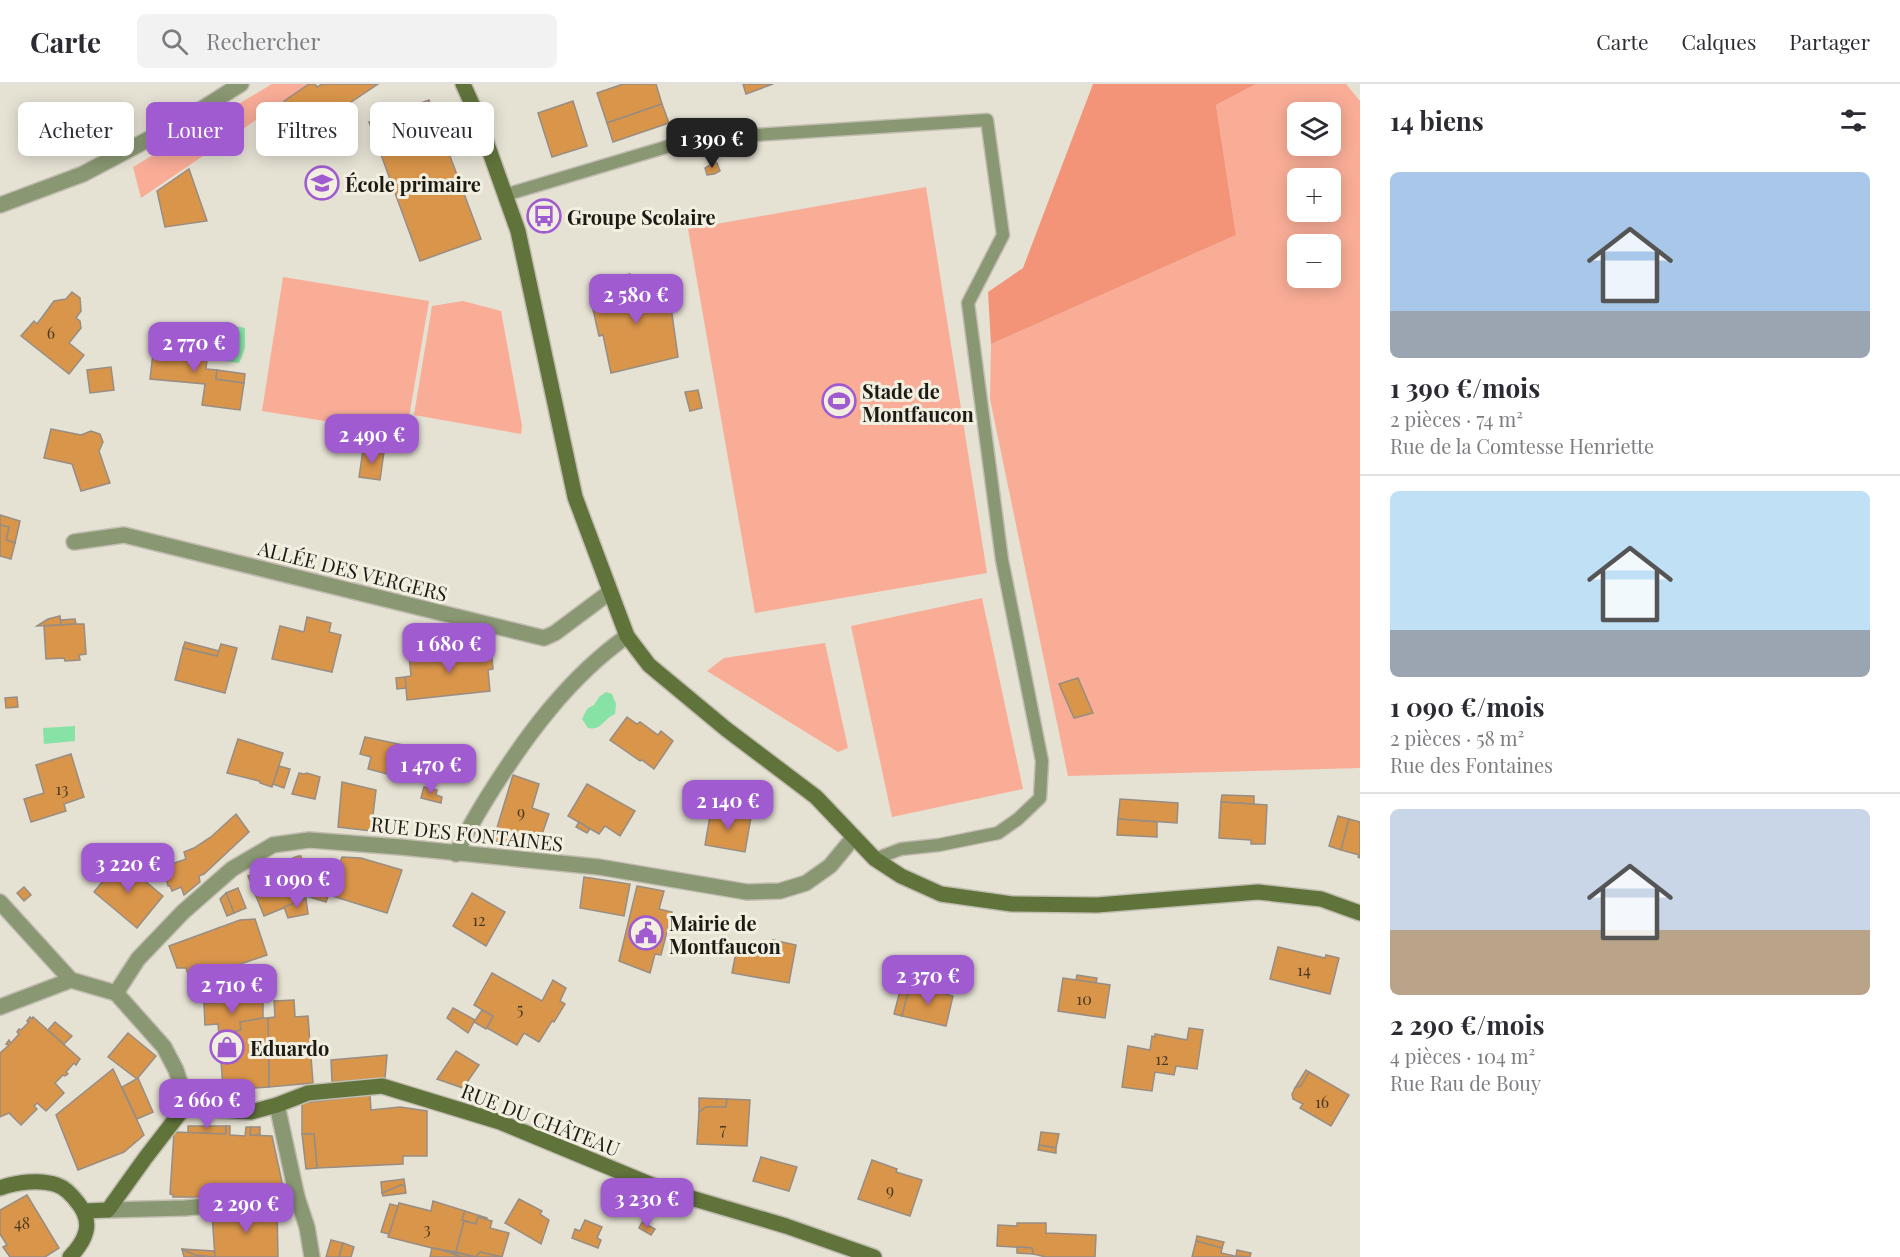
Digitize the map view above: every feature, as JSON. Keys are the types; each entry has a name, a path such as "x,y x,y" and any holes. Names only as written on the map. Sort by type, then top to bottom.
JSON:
{"street":[{"path":"0,205 83,174 181,122 241,84"},
{"path":"463,84 472,102"},
{"path":"471,84 475,102"},
{"path":"492,156 518,231 575,497 627,636 649,665 726,729 816,797 875,859 901,876 940,894 1012,904 1097,905 1258,892 1321,899 1360,913"},
{"name":"ALLÉE DES VERGERS","path":"74,542 123,535 544,638 555,633 610,592"},
{"path":"456,854 463,838 498,780 540,719 605,652 627,636"},
{"name":"RUE DES FONTAINES","path":"116,993 138,960 183,912 232,869 273,845 309,840 400,847 599,867 747,892 780,891 806,883 830,866 854,837"},
{"path":"0,902 71,980 116,993 164,1047 176,1070 187,1104 108,1210"},
{"path":"0,1007 71,980"},
{"name":"RUE DU CHÂTEAU","path":"187,1104 220,1110 251,1112 277,1106 308,1093 382,1086 500,1122 664,1190 786,1226 874,1257"},
{"path":"277,1106 297,1197 307,1227 312,1257"},
{"path":"0,1188 40,1182 57,1185 70,1193 85,1211 88,1221 86,1233 76,1251 69,1257"},
{"path":"85,1211 185,1208 297,1197"}],"lane":[{"path":"505,195 693,139 987,120 1003,235 968,303 1002,560 1042,761 1040,798 1018,819 998,833 939,845 901,849 875,859"}],"shaded area":[{"path":"272,84 309,84 282,102 256,102 256,120 244,128 244,102 242,102"},
{"path":"1093,84 1256,84 1216,105 1236,235 991,344 988,292 1023,268"},
{"path":"1256,84 1346,84 1360,101 1360,768 1068,776 990,399 991,344 1236,235 1216,105"},
{"path":"151,156 203,156 141,198 133,167"},
{"name":"Stade de Montfaucon","path":"926,187 987,573 755,613 688,229"},
{"path":"283,277 429,301 406,434 262,411"},
{"path":"463,301 501,311 522,426 521,434 414,415 432,306"},
{"path":"230,325 245,328 245,348 239,363 225,361 224,342"},
{"path":"982,598 1023,789 892,817 851,626"},
{"path":"825,643 848,748 838,752 707,671 724,658"},
{"path":"606,692 612,694 616,704 615,714 597,728 588,728 582,719 587,709"},
{"path":"75,726 75,741 44,744 43,728"}],"building":[{"path":"309,84 315,84 317,87 322,84 378,84 351,102 284,101"},
{"path":"623,84 656,84 662,104 607,123 597,93"},
{"path":"743,84 773,84 746,94"},
{"path":"573,101 587,146 552,157 538,113"},
{"path":"662,104 669,123 613,142 607,123"},
{"path":"381,156 450,156 481,239 420,261"},
{"path":"717,163 720,171 707,175 705,168"},
{"path":"189,169 207,221 165,227 157,191"},
{"path":"552,202 556,214 549,217 545,204"},
{"path":"630,274 632,286 615,289 613,278"},
{"path":"667,278 678,357 611,373 603,335 599,336 590,296"},
{"path":"72,292 80,298 81,311 76,318 80,321 81,328 69,343 84,355 69,374 21,336 34,321 37,324 54,301 66,299"},
{"path":"155,336 172,338 171,346 208,350 206,369 217,370 216,379 244,383 240,410 202,405 205,384 150,379"},
{"path":"172,338 209,342 208,350 171,346"},
{"path":"111,367 114,390 90,393 87,370"},
{"path":"217,370 245,374 244,383 216,379"},
{"path":"698,390 702,408 690,411 685,392"},
{"path":"51,429 81,435 91,431 100,434 103,442 99,451 110,483 81,491 72,464 44,458"},
{"path":"364,443 385,446 384,452 363,450"},
{"path":"363,450 384,452 380,480 359,477"},
{"path":"0,515 20,521 15,543 6,540 9,527 0,525"},
{"path":"0,525 9,527 6,540 15,543 11,559 0,556"},
{"path":"60,616 61,625 37,626 48,619"},
{"path":"307,617 331,623 329,632 341,635 332,672 272,659 280,626 304,632"},
{"path":"75,619 76,624 61,625 61,620"},
{"path":"84,624 86,654 79,655 80,660 46,659 44,626"},
{"path":"185,642 219,651 217,656 183,648"},
{"path":"221,644 237,648 225,693 175,680 183,648 217,656"},
{"path":"491,647 493,669 488,670 490,691 407,700 405,677 411,676 409,655 446,652 447,655 453,654 453,651"},
{"path":"405,677 406,688 397,689 396,678"},
{"path":"1078,678 1093,713 1074,718 1059,684"},
{"path":"17,697 18,707 6,708 5,698"},
{"path":"627,717 637,724 640,722 658,735 661,731 673,741 654,769 610,740"},
{"path":"365,737 408,746 407,749 427,754 420,778 400,772 399,777 368,769 371,757 360,754"},
{"path":"238,739 283,753 272,787 259,781 227,773"},
{"path":"71,754 84,797 64,804 66,811 31,822 24,799 44,793 36,765"},
{"path":"279,766 290,769 284,788 273,784"},
{"path":"299,773 320,777 315,799 292,794"},
{"path":"513,775 539,784 532,808 549,814 537,849 493,841"},
{"path":"342,782 376,790 371,831 338,827"},
{"path":"587,784 635,811 620,836 605,826 599,834 568,816"},
{"path":"424,787 437,790 436,795 442,797 441,803 421,798"},
{"path":"1222,795 1254,796 1254,804 1221,802"},
{"path":"1120,799 1178,803 1177,823 1118,819"},
{"path":"1221,802 1267,805 1265,844 1251,844 1251,840 1219,838"},
{"path":"711,810 751,817 745,852 705,845"},
{"path":"236,814 249,832 204,874 199,876 200,882 184,895 181,887 172,891 168,886 163,867 186,859 184,852 212,836"},
{"path":"1338,816 1349,819 1341,850 1329,846"},
{"path":"1118,819 1157,822 1157,837 1117,835"},
{"path":"1349,819 1360,822 1360,858 1359,855 1341,850"},
{"path":"579,822 590,829 587,833 576,827"},
{"path":"301,856 306,899 264,916 248,876"},
{"path":"342,857 361,858 402,870 387,913 329,895"},
{"path":"120,860 163,896 137,928 94,892"},
{"path":"303,871 335,878 326,902 306,896"},
{"path":"584,877 630,884 624,916 580,908"},
{"name":"Mairie de Montfaucon","path":"637,886 664,891 659,909 672,912 661,955 655,954 650,973 619,961"},
{"path":"24,887 31,895 24,901 17,893"},
{"path":"238,888 246,908 234,913 226,893"},
{"path":"226,893 234,913 227,916 220,899"},
{"path":"472,893 505,912 486,946 453,926"},
{"path":"306,899 308,914 288,918 284,907"},
{"path":"255,919 267,955 190,981 186,968 177,968 169,946 240,920"},
{"path":"773,940 796,945 789,983 732,973 737,947 770,953"},
{"path":"1278,947 1325,958 1326,955 1339,958 1330,994 1270,979"},
{"path":"263,966 263,1001 204,1003 203,976 219,971"},
{"path":"904,972 944,982 942,993 902,983"},
{"path":"492,973 542,1001 553,980 566,988 560,1001 565,1004 539,1042 524,1033 517,1045 487,1028 493,1016 474,1005"},
{"path":"1077,975 1097,978 1096,983 1076,980"},
{"path":"1063,978 1110,985 1105,1018 1058,1011"},
{"path":"902,983 910,985 902,1016 894,1014"},
{"path":"910,985 953,996 946,1026 902,1016"},
{"path":"294,1000 295,1017 308,1016 313,1083 269,1087 268,1018 275,1017 274,1001"},
{"path":"263,1001 263,1018 240,1022 241,1030 219,1035 218,1024 205,1025 204,1003"},
{"path":"453,1008 475,1020 468,1033 447,1018"},
{"path":"482,1010 493,1016 486,1029 474,1022"},
{"path":"30,1017 32,1019 33,1017 80,1059 66,1072 68,1074 63,1075 55,1083 64,1093 46,1111 37,1103 34,1106 37,1109 21,1125 9,1113 0,1117 0,1053 9,1045 6,1044 9,1040 11,1043 19,1034 17,1032 19,1029 21,1030 29,1022 27,1021"},
{"path":"268,1018 269,1087 227,1090 223,1088 219,1035 241,1030 240,1022"},
{"path":"55,1022 72,1036 64,1044 48,1030"},
{"path":"1189,1028 1203,1030 1197,1069 1176,1066 1174,1075 1155,1072 1152,1091 1122,1087 1128,1046 1150,1050 1152,1036 1155,1037 1155,1034 1187,1040"},
{"path":"128,1033 156,1056 137,1079 108,1057"},
{"path":"456,1051 479,1065 463,1088 437,1079"},
{"path":"387,1055 385,1078 332,1082 331,1060"},
{"path":"113,1069 144,1135 124,1152 78,1170 56,1115"},
{"path":"1306,1070 1309,1072 1301,1086 1295,1088"},
{"path":"1309,1072 1349,1095 1331,1126 1300,1108 1303,1104 1293,1099 1292,1094 1295,1088 1301,1086"},
{"path":"138,1078 153,1112 137,1119 122,1087"},
{"path":"223,1088 227,1090 248,1088 247,1105 221,1100"},
{"path":"370,1095 371,1110 400,1107 427,1111 427,1156 403,1156 403,1164 317,1168 314,1134 302,1134 302,1103"},
{"path":"699,1098 727,1099 726,1107 706,1107 699,1112"},
{"path":"727,1099 750,1100 747,1146 697,1144 699,1112 706,1107 726,1107"},
{"path":"188,1126 226,1126 226,1134 188,1133"},
{"path":"226,1126 230,1126 230,1135 245,1136 246,1127 251,1127 250,1135 272,1136 284,1191 228,1197 173,1197 170,1194 174,1132 226,1134"},
{"path":"251,1127 260,1127 260,1135 250,1135"},
{"path":"1041,1132 1059,1134 1056,1148 1039,1145"},
{"path":"302,1134 314,1134 317,1168 306,1169"},
{"path":"1039,1145 1056,1148 1056,1153 1038,1150"},
{"path":"761,1157 797,1167 789,1191 753,1181"},
{"path":"872,1160 897,1169 896,1172 922,1180 910,1216 858,1199"},
{"path":"404,1179 405,1186 401,1185 382,1193 381,1182"},
{"path":"401,1185 405,1186 406,1193 383,1196 382,1193"},
{"path":"27,1195 59,1248 45,1257 10,1257 3,1247 7,1245 0,1234 0,1210"},
{"path":"519,1199 542,1211 540,1214 549,1220 541,1244 505,1223"},
{"path":"433,1201 465,1211 456,1252 388,1237 399,1203 431,1211"},
{"path":"390,1204 398,1206 389,1234 381,1232"},
{"path":"277,1208 278,1257 215,1257 212,1214"},
{"path":"465,1211 487,1218 486,1220 478,1217 476,1224 462,1220"},
{"path":"478,1217 492,1221 490,1228 509,1233 502,1257 480,1252 476,1257 456,1252 464,1221 476,1224"},
{"path":"585,1220 602,1227 597,1238 601,1240 598,1248 572,1238 575,1229 580,1231"},
{"path":"642,1222 655,1229 651,1235 639,1228"},
{"path":"1017,1223 1046,1223 1046,1233 1096,1235 1095,1257 1046,1257 1033,1254 1032,1248 997,1246 998,1225 1017,1226"},
{"path":"1197,1236 1224,1242 1222,1248 1196,1241"},
{"path":"331,1240 343,1243 339,1257 326,1257"},
{"path":"1196,1241 1222,1248 1221,1253 1239,1257 1192,1257"},
{"path":"343,1243 354,1247 351,1257 339,1257"},
{"path":"1017,1247 1032,1248 1033,1254 1017,1253"},
{"path":"432,1248 442,1250 462,1257 430,1257"},
{"path":"182,1249 195,1255 206,1257 184,1257"},
{"path":"182,1249 214,1251 215,1257 195,1255"},
{"path":"442,1250 476,1257 462,1257"},
{"path":"1237,1250 1251,1253 1250,1257 1236,1256"},
{"path":"480,1252 501,1257 476,1257"}],"place":[{"name":"École primaire","path":"322,183"},
{"name":"Groupe Scolaire","path":"544,216"},
{"name":"Stade de Montfaucon","path":"839,401"},
{"name":"Mairie de Montfaucon","path":"646,933"},
{"name":"Eduardo","path":"227,1047"}]}
